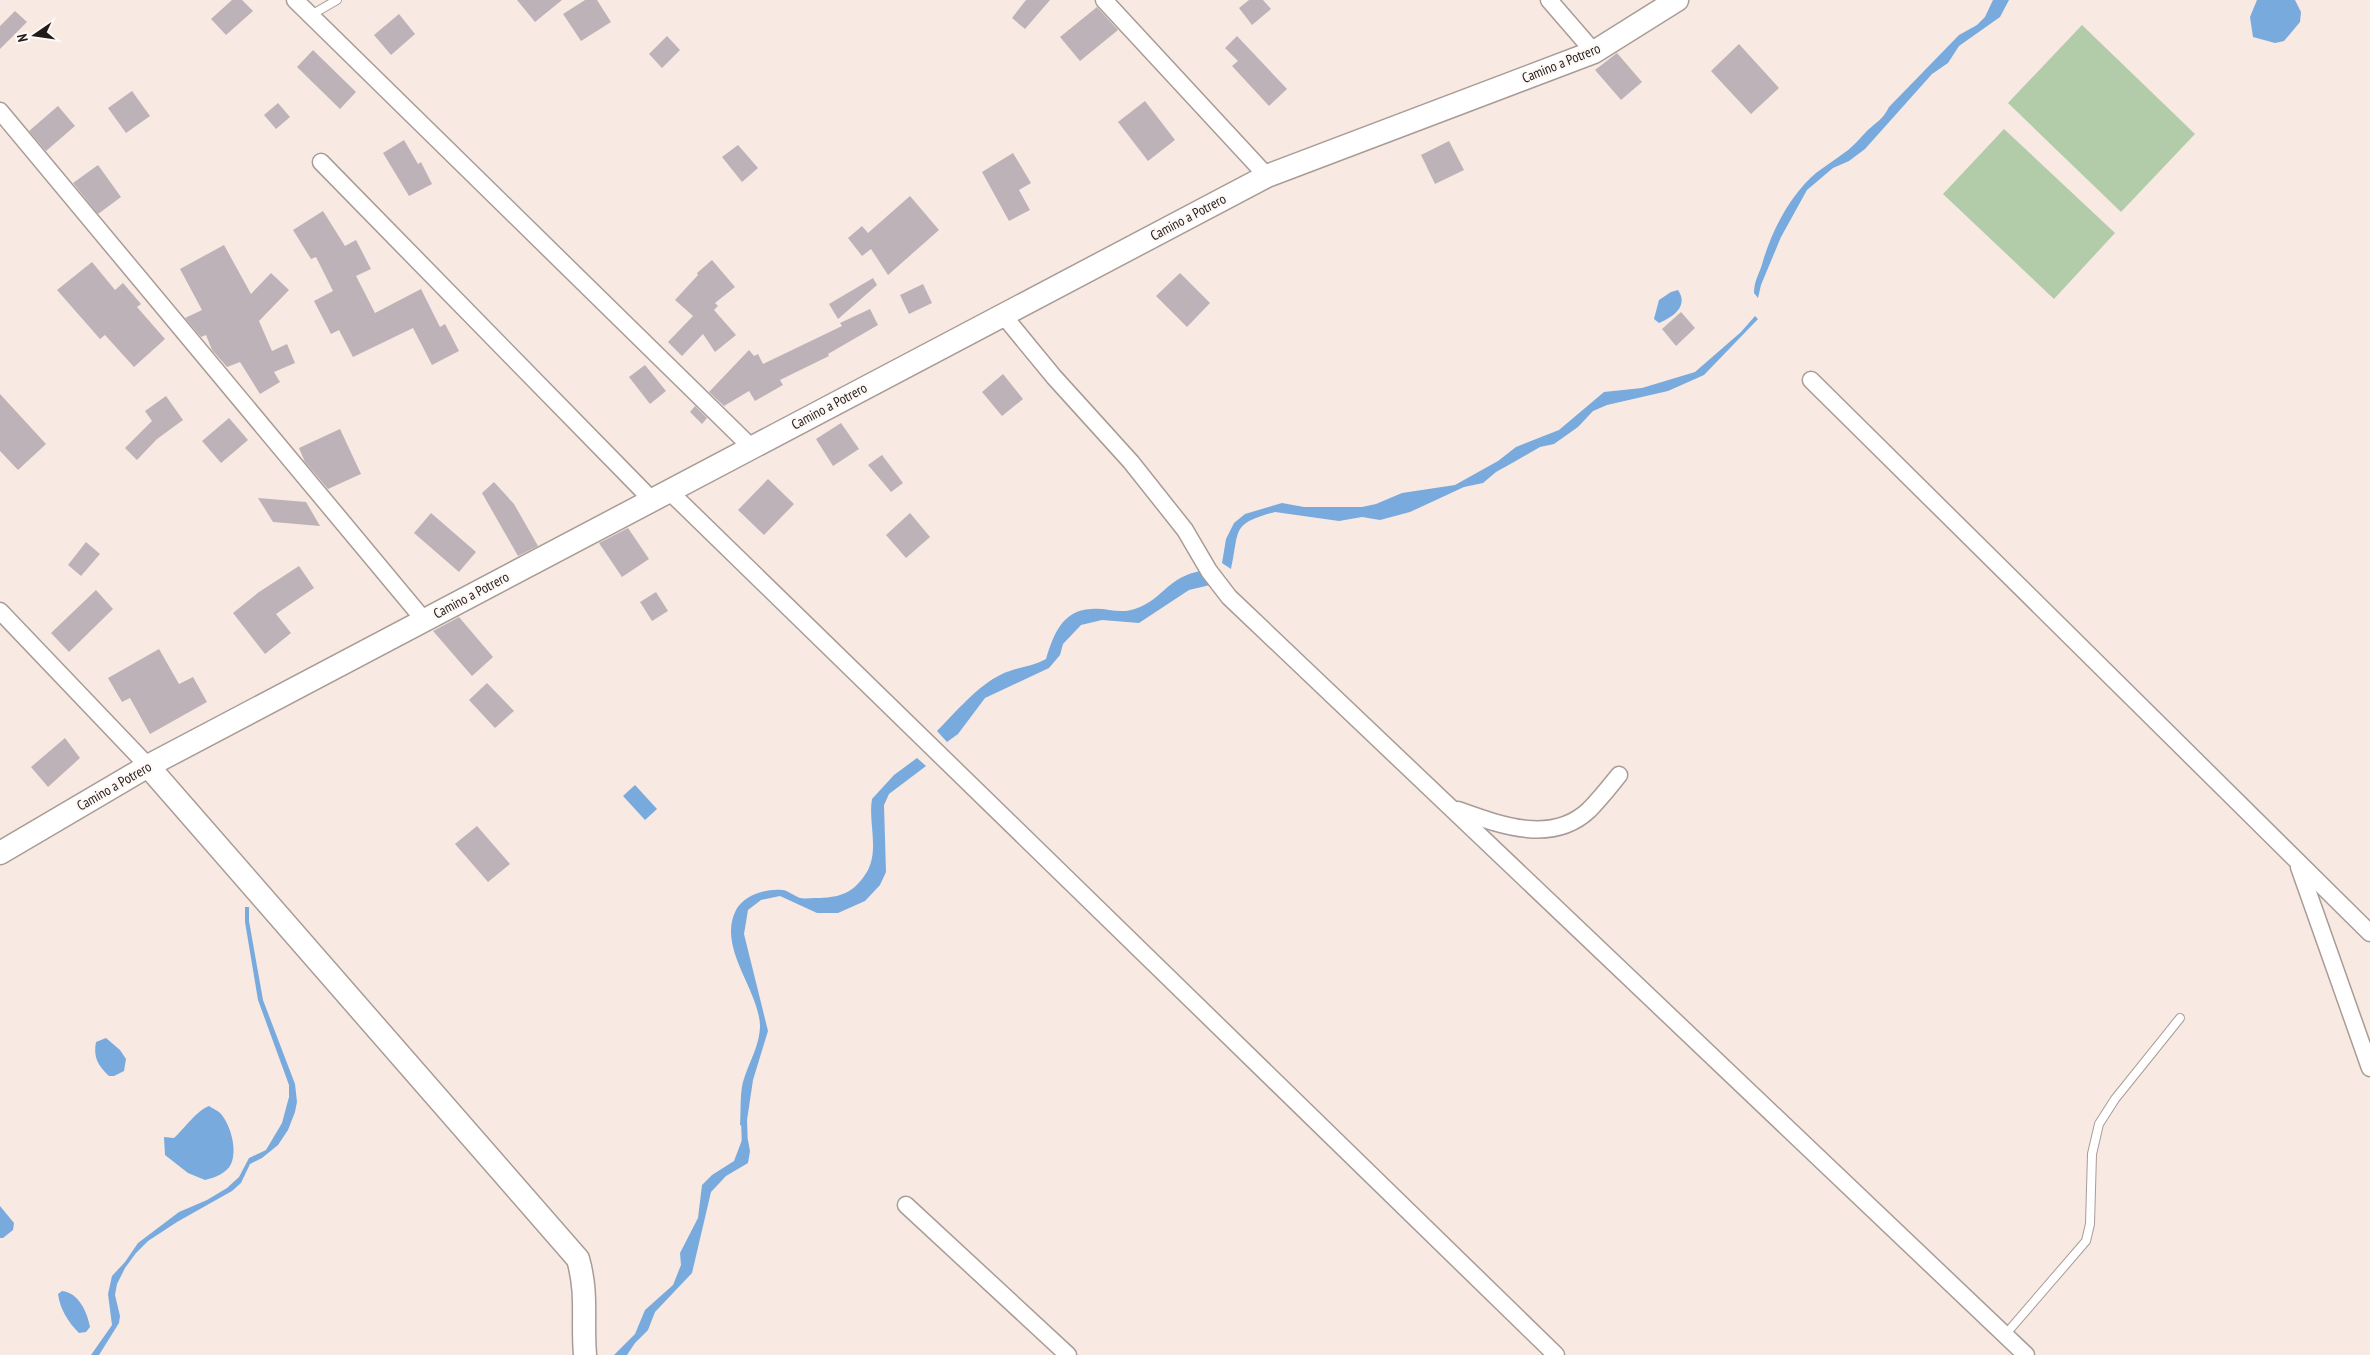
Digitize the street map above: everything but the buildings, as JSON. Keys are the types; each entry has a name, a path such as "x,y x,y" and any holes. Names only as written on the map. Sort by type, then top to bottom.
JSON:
{"street":[{"path":"295,0 751,448"},
{"path":"1104,0 1267,176"},
{"path":"1550,0 1594,52"},
{"name":"Camino a Potrero","path":"0,853 148,766 1267,176 1594,52 1677,0"},
{"path":"0,111 424,620"},
{"path":"321,162 661,495 1556,1355"},
{"path":"1003,315 1054,377 1149,484 1186,530 1209,571 1229,597 2026,1355"},
{"path":"1810,380 2370,933"},
{"path":"0,611 148,766 578,1259 584,1279 586,1303 583,1329 585,1355"},
{"path":"1452,808 1489,821 1528,830 1559,827 1575,820 1589,810 1619,774"},
{"path":"2298,863 2370,1068"},
{"path":"906,1205 1068,1355"}],"lane":[{"path":"311,15 337,0"},
{"path":"2005,1335 2086,1241 2090,1224 2092,1154 2099,1124 2115,1099 2180,1018"}],"green space":[{"path":"2082,25 2195,134 2121,212 2008,103"},
{"path":"2004,129 2115,233 2054,299 1943,194"}],"water":[{"path":"1993,0 2009,0 2000,17 1959,46 1948,63 1932,74 1865,149 1849,161 1833,168 1807,190 1781,237 1761,285 1758,298 1754,293 1755,284 1767,249 1783,213 1798,191 1816,173 1850,148 1881,119 1889,107 1959,35 1977,25 1985,17"},
{"path":"2257,0 2295,0 2301,12 2300,22 2284,41 2275,43 2253,37 2250,17"},
{"path":"1678,290 1682,301 1681,306 1669,318 1659,323 1654,319 1659,300"},
{"path":"1755,316 1758,319 1704,375 1668,391 1607,405 1593,411 1578,427 1554,444 1540,447 1496,472 1483,483 1464,487 1410,512 1380,520 1362,517 1339,521 1275,512 1261,516 1250,520 1240,530 1231,569 1222,563 1226,539 1234,523 1245,514 1282,503 1304,507 1362,507 1376,504 1402,493 1455,485 1498,461 1516,447 1559,430 1604,392 1642,388 1695,372 1741,332"},
{"path":"1201,571 1210,585 1189,590 1139,623 1102,620 1081,625 1063,644 1060,655 1049,668 985,698 958,734 947,742 937,731 968,699 993,679 1007,672 1046,659 1060,626 1073,614 1081,610 1091,609 1133,610 1148,603 1174,582"},
{"path":"917,758 926,766 889,794 884,805 886,872 880,885 865,901 838,913 817,913 780,896 761,900 748,910 744,934 768,1031 753,1080 746,1127 740,1125 742,1087 758,1041 760,1025 758,1011 740,968 731,938 731,924 736,910 744,900 763,891 783,890 800,898 824,898 846,893 858,884 868,870 873,853 872,799 894,775"},
{"path":"635,785 657,809 645,820 623,796"},
{"path":"245,907 249,907 249,921 263,1000 295,1084 297,1102 295,1112 288,1130 278,1145 262,1158 250,1164 241,1183 232,1191 177,1222 148,1241 136,1253 125,1268 117,1284 115,1295 120,1316 119,1323 99,1355 91,1355 112,1325 108,1294 112,1276 125,1262 138,1243 179,1212 207,1200 227,1188 239,1177 249,1158 266,1150 282,1123 289,1097 289,1085 258,1000 245,922"},
{"path":"106,1038 120,1050 126,1059 124,1071 114,1076 109,1076 105,1072 99,1065 96,1057 96,1042"},
{"path":"209,1106 219,1112 226,1122 232,1136 234,1151 231,1164 227,1170 205,1180 188,1173 165,1155 164,1137 174,1138 195,1116"},
{"path":"742,1140 748,1140 750,1151 748,1163 726,1176 711,1192 692,1273 655,1312 648,1330 635,1343 627,1355 614,1355 635,1334 645,1310 673,1285 681,1265 680,1253 698,1218 702,1185 712,1175 734,1161"},
{"path":"0,1206 14,1223 13,1230 3,1238 0,1238"},
{"path":"62,1291 73,1295 81,1304 87,1315 90,1327 86,1332 79,1333 65,1315 58,1294"}],"waterway":[{"path":"744,1119 745,1149"}]}
